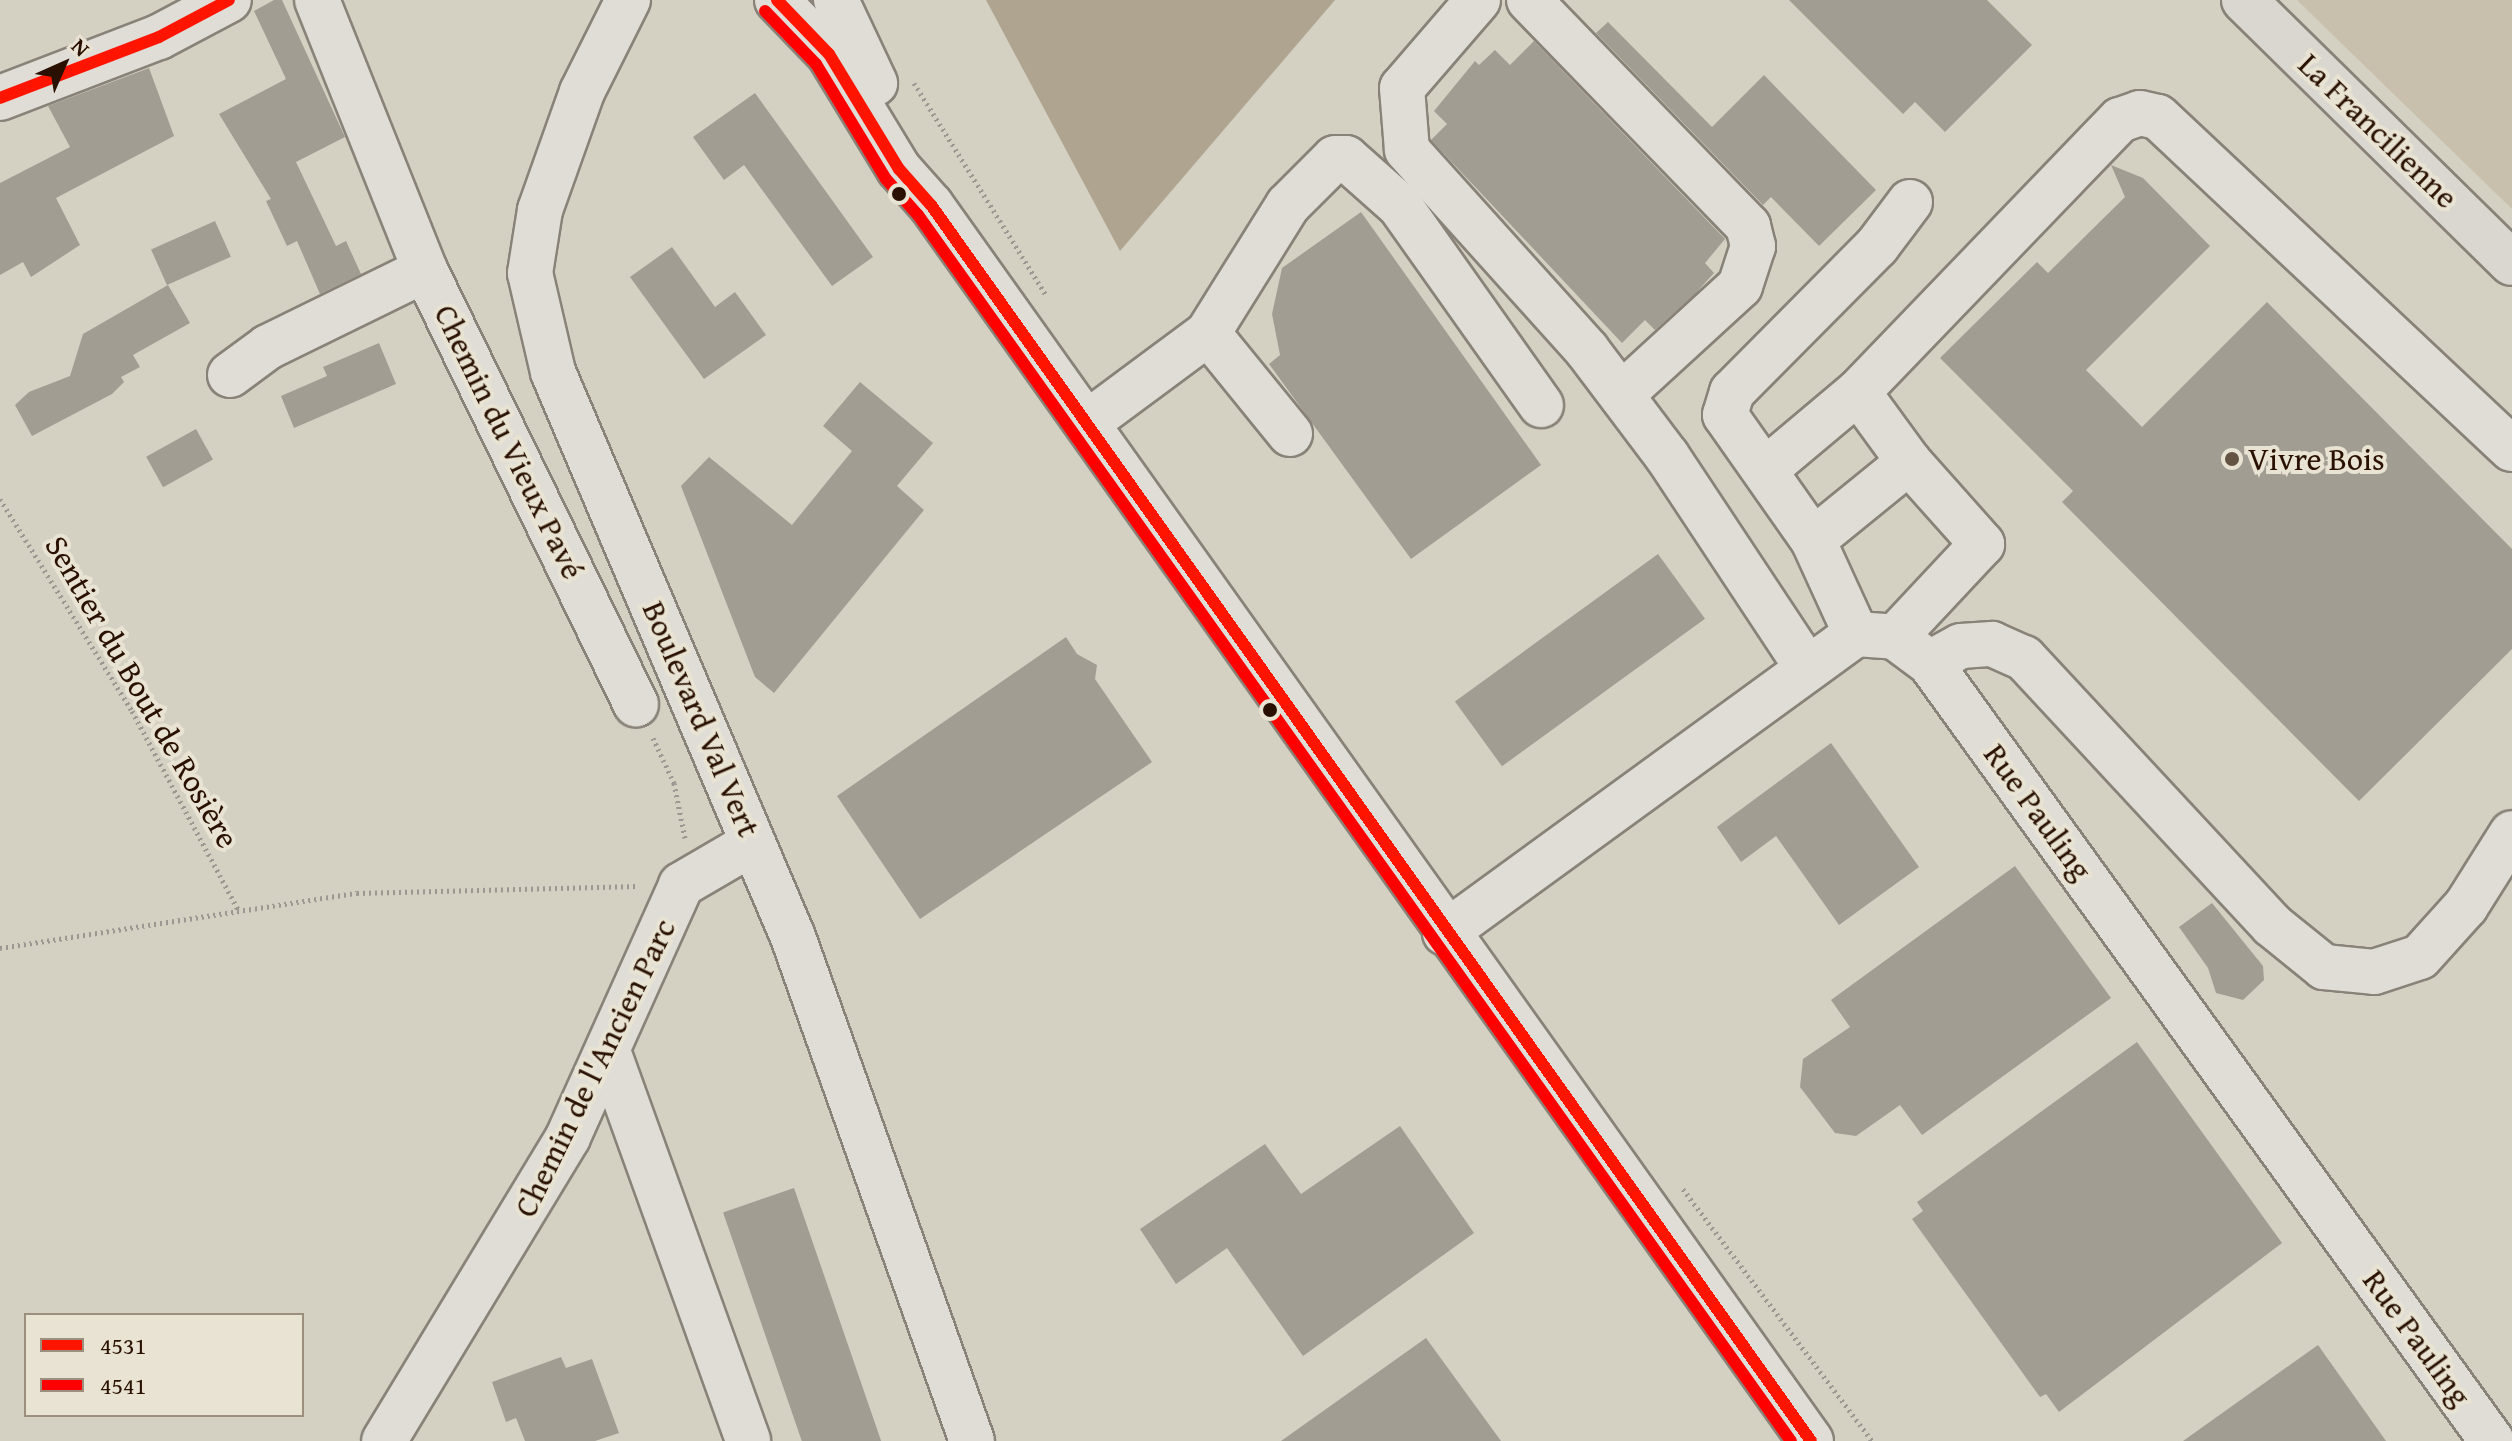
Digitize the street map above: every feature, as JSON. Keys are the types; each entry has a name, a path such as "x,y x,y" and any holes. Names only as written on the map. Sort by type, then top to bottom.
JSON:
{"highway":[{"name":"La Francilienne","path":"2244,0 2512,263"}],"street":[{"path":"0,98 145,43 229,0"},
{"name":"Chemin du Vieux Pavé","path":"317,0 425,270 636,705"},
{"name":"Boulevard Val Vert","path":"628,0 561,148 540,210 530,273 553,372 753,843 972,1441"},
{"path":"777,0 829,54 899,169 931,205 1445,933 1811,1441"},
{"path":"836,0 916,160 931,205"},
{"path":"1478,0 1402,88 1407,150 1621,395 1808,669"},
{"path":"1529,0 1748,226 1753,246 1740,286 1621,395"},
{"path":"1765,470 1858,392 2120,120 2140,113 2158,117 2512,449"},
{"path":"1087,423 1208,333 1288,205 1335,158 1346,158 1400,206 1541,405"},
{"path":"1876,636 1725,415 1732,392 1877,246 1910,202"},
{"path":"230,375 268,347 425,270"},
{"path":"1208,333 1290,434"},
{"path":"1445,933 1808,669 1876,636 1982,544 1909,462 1858,392"},
{"path":"1813,540 1909,462"},
{"name":"Rue Pauling","path":"1876,636 1930,663 2492,1441"},
{"path":"1930,663 1961,646 1992,644 2024,658 2272,925 2324,967 2374,972 2420,957 2466,906 2512,833"},
{"name":"Chemin de l'Ancien Parc","path":"384,1441 520,1224 609,1054 681,885 753,843"},
{"path":"609,1054 748,1441"}],"path":[{"name":"Sentier du Bout de Rosière","path":"0,499 132,711 239,911"},
{"path":"0,948 357,893 681,885 683,813 636,705"}],"shaded area":[{"path":"986,0 1335,0 1120,251"},
{"path":"2297,0 2512,0 2512,209 2338,40"}],"building":[{"path":"274,0 282,0 345,137 296,162 336,246 346,241 361,274 320,294 297,241 287,246 266,201 271,199 219,114 286,79 254,11"},
{"path":"1789,0 1987,0 2032,45 1945,132 1915,102 1903,114"},
{"path":"1608,22 1712,127 1764,75 1876,190 1819,246 1771,197 1763,205 1596,33"},
{"path":"1534,41 1725,239 1705,263 1714,273 1695,294 1655,330 1645,320 1622,343 1431,140 1447,124 1434,111 1475,61 1479,65 1495,50 1510,65"},
{"path":"149,68 174,136 56,198 80,245 31,277 23,262 0,275 0,183 70,147 48,106"},
{"path":"755,93 873,257 832,286 744,165 724,180 693,137"},
{"name":"Vivre Bois","path":"2111,165 2143,178 2210,246 2086,370 2142,427 2267,302 2512,549 2512,649 2359,801 2062,502 2073,491 1940,358 2037,262 2048,273 2125,197"},
{"path":"1361,212 1541,465 1411,559 1269,364 1280,355 1272,314 1282,268"},
{"path":"215,221 231,257 167,285 151,249"},
{"path":"672,247 715,307 735,292 766,335 704,379 630,277"},
{"path":"168,285 190,323 133,355 140,367 121,377 124,382 112,394 32,436 15,405 29,392 70,376 83,334"},
{"path":"379,343 396,384 294,428 281,396 327,376 323,367"},
{"path":"860,382 933,443 897,486 924,510 774,693 755,677 681,486 709,457 792,525 852,451 823,426"},
{"path":"196,429 213,460 163,487 146,457"},
{"path":"1658,554 1705,619 1502,766 1455,702"},
{"path":"1066,637 1077,654 1097,665 1095,679 1152,762 920,919 837,796"},
{"path":"1831,743 1919,867 1839,925 1776,836 1741,862 1717,827"},
{"path":"2015,866 2111,998 1922,1135 1900,1105 1856,1136 1835,1133 1800,1087 1803,1059 1850,1027 1831,1000"},
{"path":"2212,903 2263,966 2264,980 2243,1000 2216,993 2208,968 2179,927"},
{"path":"2137,1042 2282,1243 2059,1412 2046,1394 2040,1397 1912,1219 1923,1211 1917,1202"},
{"path":"1400,1126 1474,1233 1303,1356 1227,1248 1176,1284 1140,1229 1265,1144 1301,1194"},
{"path":"794,1188 881,1441 802,1441 723,1212"},
{"path":"1426,1338 1501,1441 1281,1441"},
{"path":"2318,1345 2386,1441 2183,1441 2256,1389"},
{"path":"561,1357 566,1368 592,1359 619,1433 595,1441 525,1441 516,1418 506,1422 492,1382"}],"transit line":[{"name":"4531","path":"0,98 159,37 229,0"},
{"name":"4531","path":"777,0 829,54 899,169 931,205 1811,1441"},
{"name":"4541","path":"765,11 816,64 886,179 918,215 1791,1441"}],"place":[{"name":"Vivre Bois","path":"2232,459"}]}
